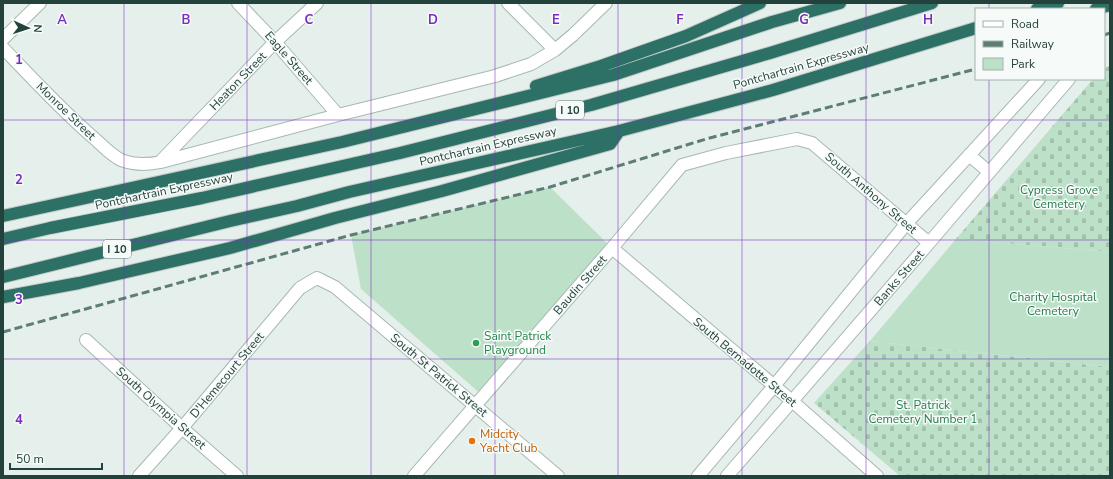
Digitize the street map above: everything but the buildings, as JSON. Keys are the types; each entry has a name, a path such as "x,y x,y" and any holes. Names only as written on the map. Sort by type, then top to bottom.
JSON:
{"highway":[{"path":"477,109 489,101 601,66 686,36 760,3"},
{"path":"3,216 342,142 613,75 772,22 840,3"},
{"name":"Pontchartrain Expressway","path":"3,239 50,228 202,198 400,153 591,105 932,3"},
{"path":"1044,8 1058,3"},
{"name":"Pontchartrain Expressway","path":"3,276 297,206 356,190 619,131 773,90 975,28"},
{"path":"3,297 79,283 230,248 335,218 442,191 610,144 619,131"},
{"path":"3,305 79,283"}],"street":[{"path":"3,39 40,3"},
{"name":"Eagle Street","path":"238,3 275,42 338,115"},
{"name":"Heaton Street","path":"161,162 275,42 318,3"},
{"path":"508,3 555,50"},
{"path":"161,162 338,115 495,76 531,64 555,50 606,3"},
{"name":"Monroe Street","path":"3,48 83,129 120,159 135,164 161,162"},
{"path":"698,476 774,386 906,224 1038,80"},
{"name":"Banks Street","path":"727,476 929,243 1067,80"},
{"name":"South Anthony Street","path":"682,165 726,153 797,139 812,142 929,243"},
{"path":"969,155 989,172"},
{"name":"Baudin Street","path":"414,476 682,165"},
{"name":"South Bernadotte Street","path":"612,248 877,476"},
{"name":"South St Patrick Street","path":"317,278 335,287 558,476"},
{"name":"D'Hemecourt Street","path":"139,476 182,428 300,288 317,278"},
{"name":"South Olympia Street","path":"86,340 237,476"}],"green space":[{"name":"Cypress Grove Cemetery","path":"1110,66 1110,252 956,239 1092,80 1105,80 1105,68"},
{"name":"Saint Patrick Playground","path":"550,187 612,248 483,396 361,289 351,235"},
{"name":"Charity Hospital Cemetery","path":"956,239 1110,252 1110,367 870,341"},
{"name":"St. Patrick Cemetery Number 1","path":"870,341 1110,367 1110,476 900,476 814,403"}],"railway":[{"path":"1105,35 1110,33"},
{"path":"3,332 351,235 550,187 706,139 975,69"}],"place":[{"name":"Saint Patrick Playground","path":"476,343"},
{"name":"Midcity Yacht Club","path":"472,441"}]}
